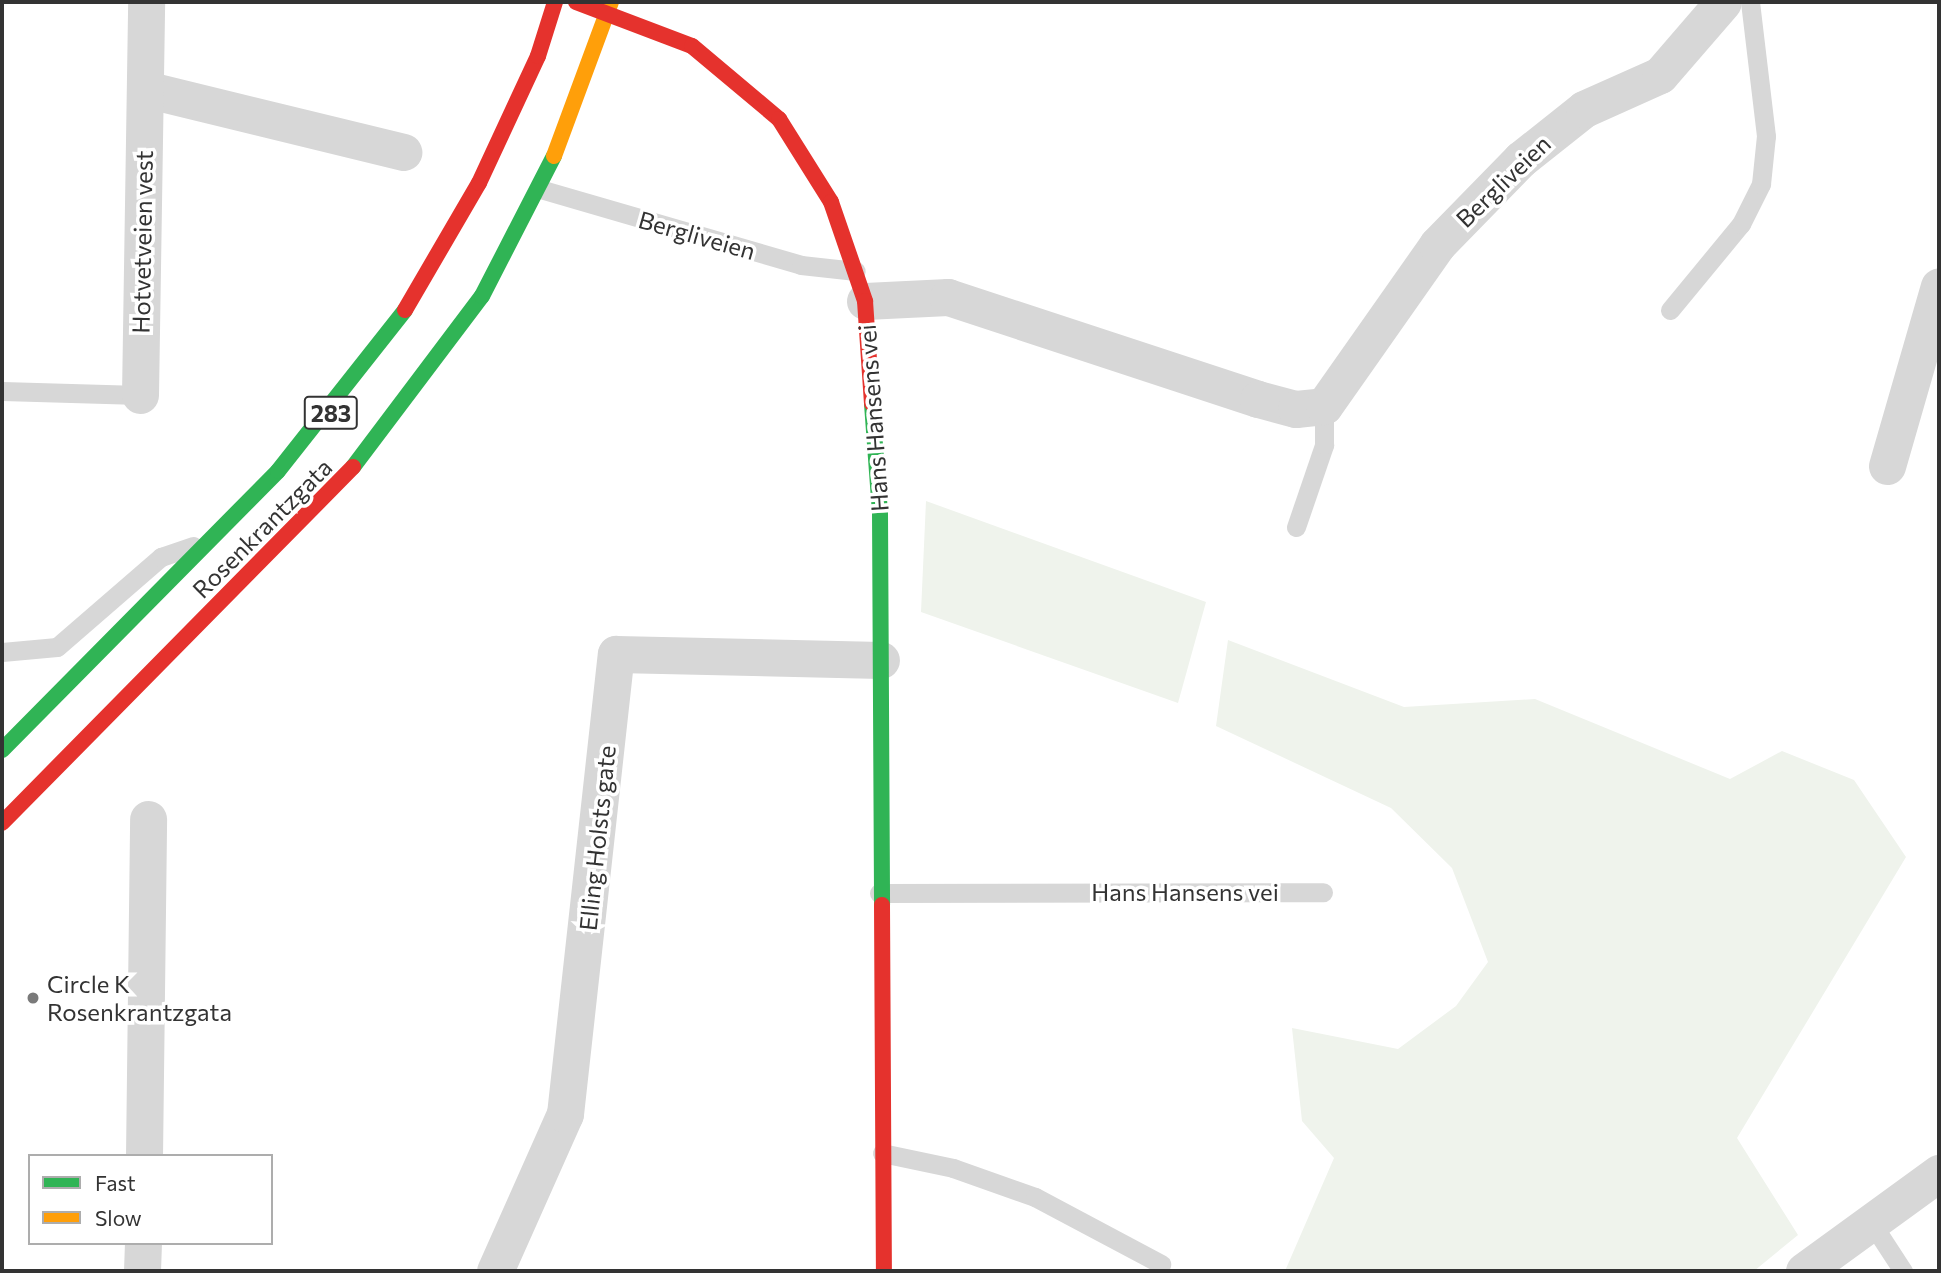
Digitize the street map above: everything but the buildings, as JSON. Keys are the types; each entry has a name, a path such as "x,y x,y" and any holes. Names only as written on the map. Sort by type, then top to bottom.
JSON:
{"main road":[{"name":"Rosenkrantzgata","path":"2,750 323,423 438,261 538,56 555,2"},
{"name":"Hans Hansens vei","path":"576,2 610,7 692,46 779,119 831,202 860,286 874,371 881,660 879,892 884,1271"},
{"name":"Rosenkrantzgata","path":"2,823 343,480 405,406 482,296 540,189 579,102 610,7"}],"street":[{"name":"Hotvetveien vest","path":"140,395 146,2"},
{"name":"Bergliveien","path":"1324,406 1437,246 1521,159 1584,109 1660,75 1723,2"},
{"path":"145,89 403,152"},
{"path":"860,286 948,297 1258,399 1296,409 1324,406"},
{"path":"1887,466 1939,286"},
{"name":"Elling Holsts gate","path":"495,1271 565,1114 616,654 881,660"},
{"path":"144,1154 148,819"},
{"path":"1804,1271 1939,1173"},
{"path":"142,1271 143,1245"}],"lane":[{"path":"1670,310 1741,225 1761,184 1766,136 1750,2"},
{"name":"Bergliveien","path":"540,189 801,265 860,286"},
{"path":"2,391 140,395"},
{"path":"1296,527 1324,445 1324,406"},
{"path":"2,653 57,648 161,557 210,540"},
{"name":"Hans Hansens vei","path":"879,892 1324,892"},
{"path":"881,1153 953,1168 1035,1197 1161,1264"},
{"path":"1871,1222 1903,1271"}],"shaded area":[{"path":"926,501 1206,602 1178,703 921,612"},
{"path":"1228,640 1404,707 1535,699 1730,779 1782,751 1854,780 1906,857 1737,1138 1798,1235 1754,1271 1285,1271 1334,1158 1302,1121 1292,1028 1398,1049 1456,1006 1488,962 1452,868 1391,808 1216,726"}],"traffic: fast":[{"path":"353,467 482,296 554,156"},
{"path":"2,750 278,471 405,310"},
{"path":"872,404 880,513 882,905"}],"traffic: slow":[{"path":"554,156 611,2"}],"traffic: jam":[{"path":"405,310 479,183 538,56 555,2"},
{"path":"576,2 692,46 779,119 831,202 865,301 872,404"},
{"path":"2,823 353,467"},
{"path":"882,905 884,1271"}],"place":[{"name":"Circle K Rosenkrantzgata","path":"33,998"}]}
